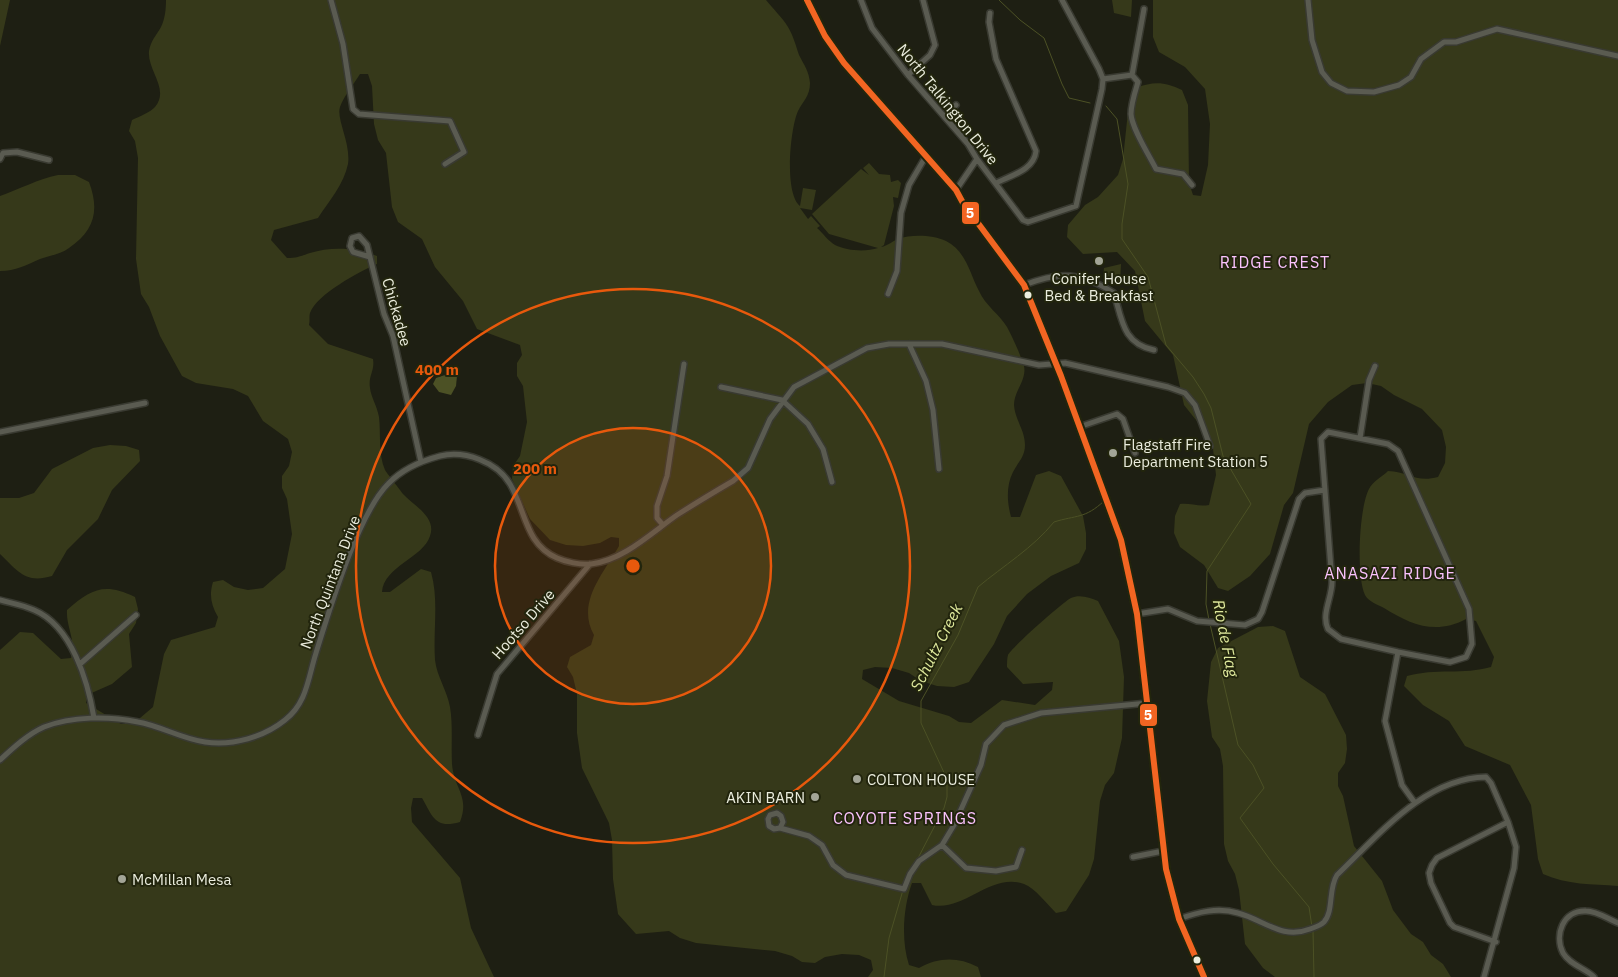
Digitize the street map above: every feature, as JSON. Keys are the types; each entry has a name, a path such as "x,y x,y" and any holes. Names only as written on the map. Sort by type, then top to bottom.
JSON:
{"main road":[{"path":"807,0 825,36 844,63 956,190 963,203 1024,285 1055,362 1121,540 1137,614 1163,851 1178,919 1203,977"}],"street":[{"path":"331,0 343,44 352,109 359,114 450,121 464,152 445,164"},
{"name":"North Talkington Drive","path":"861,0 872,28 908,75 968,144 977,159 1023,220 1032,222 1076,206 1103,79"},
{"path":"908,75 930,55 935,45 923,0"},
{"path":"1062,0 1103,79 1132,75"},
{"path":"1308,0 1312,40 1322,72 1331,83 1347,91 1374,92 1399,85 1411,76 1421,59 1444,42 1456,42 1497,30 1618,56"},
{"path":"1132,75 1144,9"},
{"path":"990,13 989,22 996,59 1036,151 1035,158 1029,167 996,183"},
{"path":"1132,75 1138,82 1131,115 1134,127 1156,169 1183,174 1192,185"},
{"path":"945,116 956,105"},
{"path":"0,159 3,153 11,151 49,160"},
{"path":"888,294 896,271 901,213 909,185 926,156"},
{"path":"956,190 977,159"},
{"name":"Chickadee","path":"370,257 353,252 350,246 352,238 359,236 364,239 370,257 384,314 393,336 421,462"},
{"path":"1024,285 1049,276 1065,275 1095,281 1114,294 1127,334 1142,348 1154,350"},
{"path":"909,344 926,381 933,410 939,469"},
{"name":"North Quintana Drive","path":"0,760 43,727 94,718 137,721 205,742 224,743 242,740 270,731 286,719 300,704 308,686 324,626 359,532 386,485 402,472 421,462 458,453 485,462 510,484 530,533 538,545 550,555 565,562 590,564 624,553 663,525 732,481 748,468 770,419 782,400 794,387 868,348 909,344 942,344 1039,365 1055,362 1140,380 1185,393 1195,404 1210,446"},
{"path":"663,525 657,518 657,506 667,476 684,364"},
{"path":"1360,438 1369,380 1375,366"},
{"path":"721,387 782,400 808,424 823,449 832,482"},
{"path":"0,432 145,403"},
{"path":"1079,427 1117,414 1123,419 1135,453"},
{"path":"1328,432 1388,444 1398,451 1472,619 1470,651 1459,661 1450,662 1341,639 1335,637 1328,629 1325,619 1332,587 1325,490 1321,444 1323,434 1328,432"},
{"path":"1137,614 1168,609 1197,622 1220,624 1245,625 1258,619 1262,612 1299,499 1305,493 1325,490"},
{"name":"Hootso Drive","path":"478,735 497,674 590,564"},
{"path":"0,600 35,610 44,616 65,637 80,664 90,694 94,718"},
{"path":"80,664 136,615"},
{"path":"1398,652 1385,720 1402,785 1415,803"},
{"path":"780,828 809,836 822,845 833,865 846,875 904,889 910,874 919,861 942,845 954,825 981,765 986,744 1004,725 1040,713 1148,703"},
{"path":"1178,919 1207,911 1222,910 1238,912 1287,933 1300,933 1319,926 1328,915 1331,889 1337,875 1415,803 1432,791 1476,777 1486,777 1491,783 1514,837 1515,858 1496,942 1484,977"},
{"path":"1496,942 1454,927 1450,923 1431,883 1429,873 1437,858 1508,822"},
{"path":"942,845 966,868 996,871 1016,867 1022,850"},
{"path":"1132,857 1163,851"},
{"path":"1594,977 1569,960 1564,953 1559,938 1561,928 1567,917 1584,910 1594,912 1618,923"}],"shaded area":[{"path":"0,0 10,0 0,46"},
{"path":"166,0 766,0 790,30 810,83 809,91 795,120 791,146 790,175 795,199 800,206 803,188 816,190 812,210 800,208 808,219 811,216 820,226 817,228 835,245 851,250 878,248 829,234 812,214 861,169 869,175 863,168 869,163 879,174 890,175 891,182 898,180 901,183 898,198 893,197 894,206 884,245 881,247 904,237 916,236 935,237 953,245 967,263 982,296 1007,327 1024,366 1024,376 1014,405 1025,440 1025,449 1009,483 1008,500 1011,517 1020,517 1036,475 1049,471 1061,476 1083,516 1086,549 1079,563 1051,576 1027,594 1007,616 994,644 969,682 954,687 937,686 921,681 909,673 892,668 875,667 863,670 862,679 899,701 949,716 959,722 971,723 1002,700 1035,705 1052,690 1053,682 1023,684 1007,667 1008,655 1038,625 1071,598 1081,596 1098,601 1119,641 1124,677 1122,738 1114,773 1105,785 1100,801 1094,859 1089,875 1066,911 1056,913 1041,897 1024,884 1000,883 944,906 932,905 921,883 912,883 904,924 906,955 909,965 919,968 941,960 963,961 978,967 981,977 868,977 873,970 871,960 859,955 842,954 825,957 815,963 802,962 792,956 775,951 696,943 680,938 669,931 636,934 618,914 613,879 612,840 609,823 582,768 577,733 577,694 573,677 567,667 570,657 591,645 594,635 589,623 590,600 599,578 619,546 619,538 611,537 600,543 583,546 566,545 550,540 530,519 512,479 513,466 520,456 527,422 523,386 517,376 517,363 522,355 520,345 477,329 463,301 435,267 422,239 398,222 392,207 386,153 378,140 374,124 372,86 368,74 360,74 347,94 339,112 348,156 348,164 340,185 318,218 274,230 271,240 287,258 299,257 327,249 361,251 377,256 377,264 350,278 321,298 310,313 309,325 328,344 373,359 370,388 379,417 383,464 403,494 423,512 430,523 430,536 426,544 389,575 384,583 382,592 390,592 421,569 431,572 435,593 435,660 450,707 453,773 462,799 463,813 460,822 445,824 432,816 422,798 413,798 411,808 412,822 460,878 471,928 494,977 0,977 0,650 20,632 33,633 61,659 71,658 72,639 67,610 83,597 98,590 115,590 135,597 138,609 136,623 129,634 132,667 112,684 87,695 86,703 121,724 133,724 153,707 164,654 171,640 215,627 218,617 211,600 213,582 223,580 234,587 248,590 263,588 285,569 292,534 287,499 282,488 282,476 289,466 292,452 288,439 263,421 248,396 233,389 196,383 182,376 160,336 149,307 141,294 136,259 138,158 135,141 129,131 132,120 148,113 159,100 159,86 149,58 149,51 152,41 163,21"},
{"path":"1112,0 1132,0 1131,17 1114,13"},
{"path":"1153,0 1618,0 1618,886 1570,882 1543,874 1538,859 1531,805 1510,765 1465,746 1449,721 1423,705 1404,686 1407,676 1428,672 1470,671 1491,667 1494,657 1476,621 1466,619 1444,626 1424,626 1394,614 1371,601 1365,595 1360,573 1360,542 1363,511 1370,486 1388,471 1424,479 1438,477 1445,463 1446,447 1442,430 1422,409 1381,386 1367,383 1352,385 1328,402 1309,424 1293,493 1284,505 1270,554 1250,576 1228,591 1218,588 1204,565 1180,547 1174,533 1175,516 1180,504 1209,505 1216,475 1212,440 1184,405 1173,355 1145,321 1135,271 1117,252 1083,254 1067,237 1068,225 1085,205 1098,197 1118,175 1123,159 1129,102 1136,88 1142,86 1159,83 1182,90 1188,105 1189,183 1193,195 1201,196 1208,165 1210,124 1205,89 1185,67 1159,52 1153,37"},
{"path":"58,175 75,175 89,182 94,202 94,211 89,227 84,235 62,252 16,269 0,271 0,196"},
{"path":"1121,264 1120,285 1103,280 1104,268"},
{"path":"448,374 457,376 456,386 451,395 439,392 433,384 436,378"},
{"path":"110,445 126,446 139,450 140,461 112,490 98,519 67,550 52,576 43,578 28,577 17,571 0,554 0,498 19,498 34,493 52,469 93,448"},
{"path":"1273,626 1285,631 1300,677 1325,694 1346,735 1345,763 1338,773 1338,786 1343,796 1354,846 1382,881 1393,910 1411,934 1423,942 1431,955 1443,964 1451,977 1275,977 1263,968 1245,944 1239,890 1224,844 1223,766 1220,749 1212,737 1207,701 1211,662 1218,648 1258,627"}],"waterway":[{"name":"Rio de Flag","path":"999,0 1020,20 1044,38 1069,98 1090,103"},
{"name":"Rio de Flag","path":"1106,106 1117,119 1128,184 1122,224 1122,239 1148,277 1166,345 1193,377 1204,394 1211,408 1223,456 1251,504 1207,571 1206,604 1209,620"},
{"name":"Schultz Creek","path":"916,862 944,808 947,797 947,779 921,723 921,701 958,635 978,587 1027,548 1054,522 1086,514 1104,501"},
{"name":"Rio de Flag","path":"1210,624 1238,745 1253,765 1264,788 1240,818 1273,864 1309,907 1312,927"},
{"name":"Schultz Creek","path":"884,977 889,938 903,890"},
{"name":"Rio de Flag","path":"1313,930 1314,977"}],"transit line":[{"name":"5","path":"807,0 825,36 844,63 956,190 963,203 1024,285 1061,376 1121,540 1137,614 1166,869 1179,919 1204,977"}],"place":[{"name":"Conifer House Bed & Breakfast","path":"1099,261"},
{"name":"Flagstaff Fire Department Station 5","path":"1113,453"},
{"name":"COLTON HOUSE","path":"857,779"},
{"name":"AKIN BARN","path":"815,797"},
{"name":"McMillan Mesa","path":"122,879"}],"district":[{"name":"RIDGE CREST","path":"1275,262"},
{"name":"ANASAZI RIDGE","path":"1390,573"},
{"name":"COYOTE SPRINGS","path":"905,818"}]}
